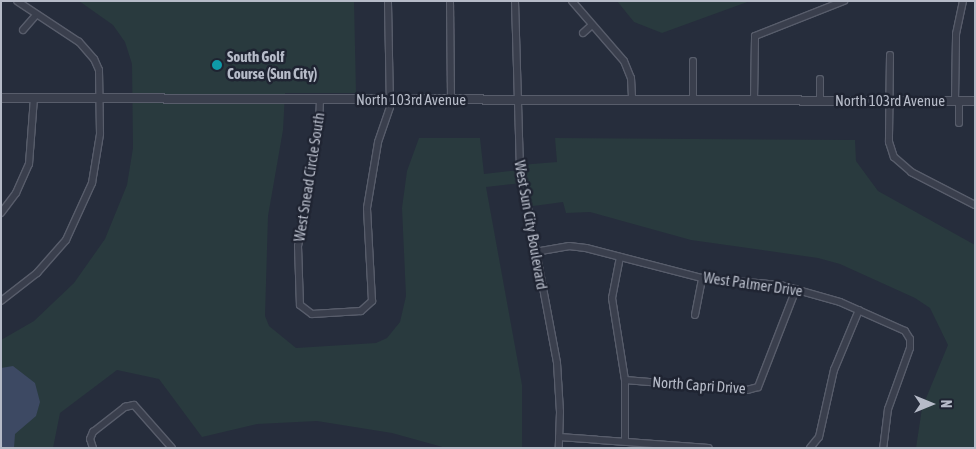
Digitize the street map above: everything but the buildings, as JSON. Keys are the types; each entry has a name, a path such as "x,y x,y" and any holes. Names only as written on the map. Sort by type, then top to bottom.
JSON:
{"street":[{"path":"1,301 37,273 66,240 79,217 96,170 100,98 99,70 94,59 79,42 17,1"},
{"path":"388,1 390,100"},
{"path":"450,1 451,100"},
{"name":"West Sun City Boulevard","path":"516,1 520,175 557,363 558,448"},
{"path":"572,1 624,61 630,78 632,100"},
{"path":"754,101 755,36 844,1"},
{"path":"957,101 956,34 963,1"},
{"path":"24,30 36,15"},
{"path":"583,32 592,25"},
{"path":"890,55 889,142 898,162 975,205"},
{"path":"693,61 693,100"},
{"name":"North 103rd Avenue","path":"820,79 820,101"},
{"name":"North 103rd Avenue","path":"1,98 975,102"},
{"path":"1,214 16,193 29,164 34,98"},
{"name":"West Snead Circle South","path":"320,99 318,126 299,233 298,292 300,305 305,311 337,313 361,311 372,301 366,208 378,142 388,116 390,100"},
{"name":"North 103rd Avenue","path":"957,101 959,123"},
{"name":"West Palmer Drive","path":"535,252 569,246 702,278 796,289 859,310 905,331 910,339 888,409 883,448"},
{"path":"620,257 612,298 625,380 625,442"},
{"path":"695,315 702,278"},
{"name":"North Capri Drive","path":"625,380 746,390 758,386 796,289"},
{"path":"810,448 819,437 834,370 859,310"},
{"path":"93,448 90,439 93,432 125,406 134,405 172,448"},
{"path":"559,437 709,448"}],"shaded area":[{"name":"South Golf Course (Sun City)","path":"79,1 354,1 356,93 285,93 283,130 268,216 265,316 269,326 296,348 376,343 387,338 400,322 406,296 402,208 407,171 419,138 480,138 484,174 520,170 520,165 557,162 555,138 855,140 856,161 878,191 975,245 975,448 916,448 922,408 948,345 930,308 915,298 840,264 818,258 691,240 590,212 566,213 563,202 526,207 522,183 486,187 522,385 522,448 446,448 392,433 317,421 257,424 202,437 159,379 117,370 60,413 53,448 1,448 1,340 34,321 74,283 105,239 127,185 133,148 132,64 125,42 113,25"},
{"path":"617,1 750,1 662,33 634,22"}],"water":[{"path":"13,366 35,383 40,402 36,416 15,434 14,448 1,448 1,368"}],"place":[{"name":"South Golf Course (Sun City)","path":"217,65"}]}
